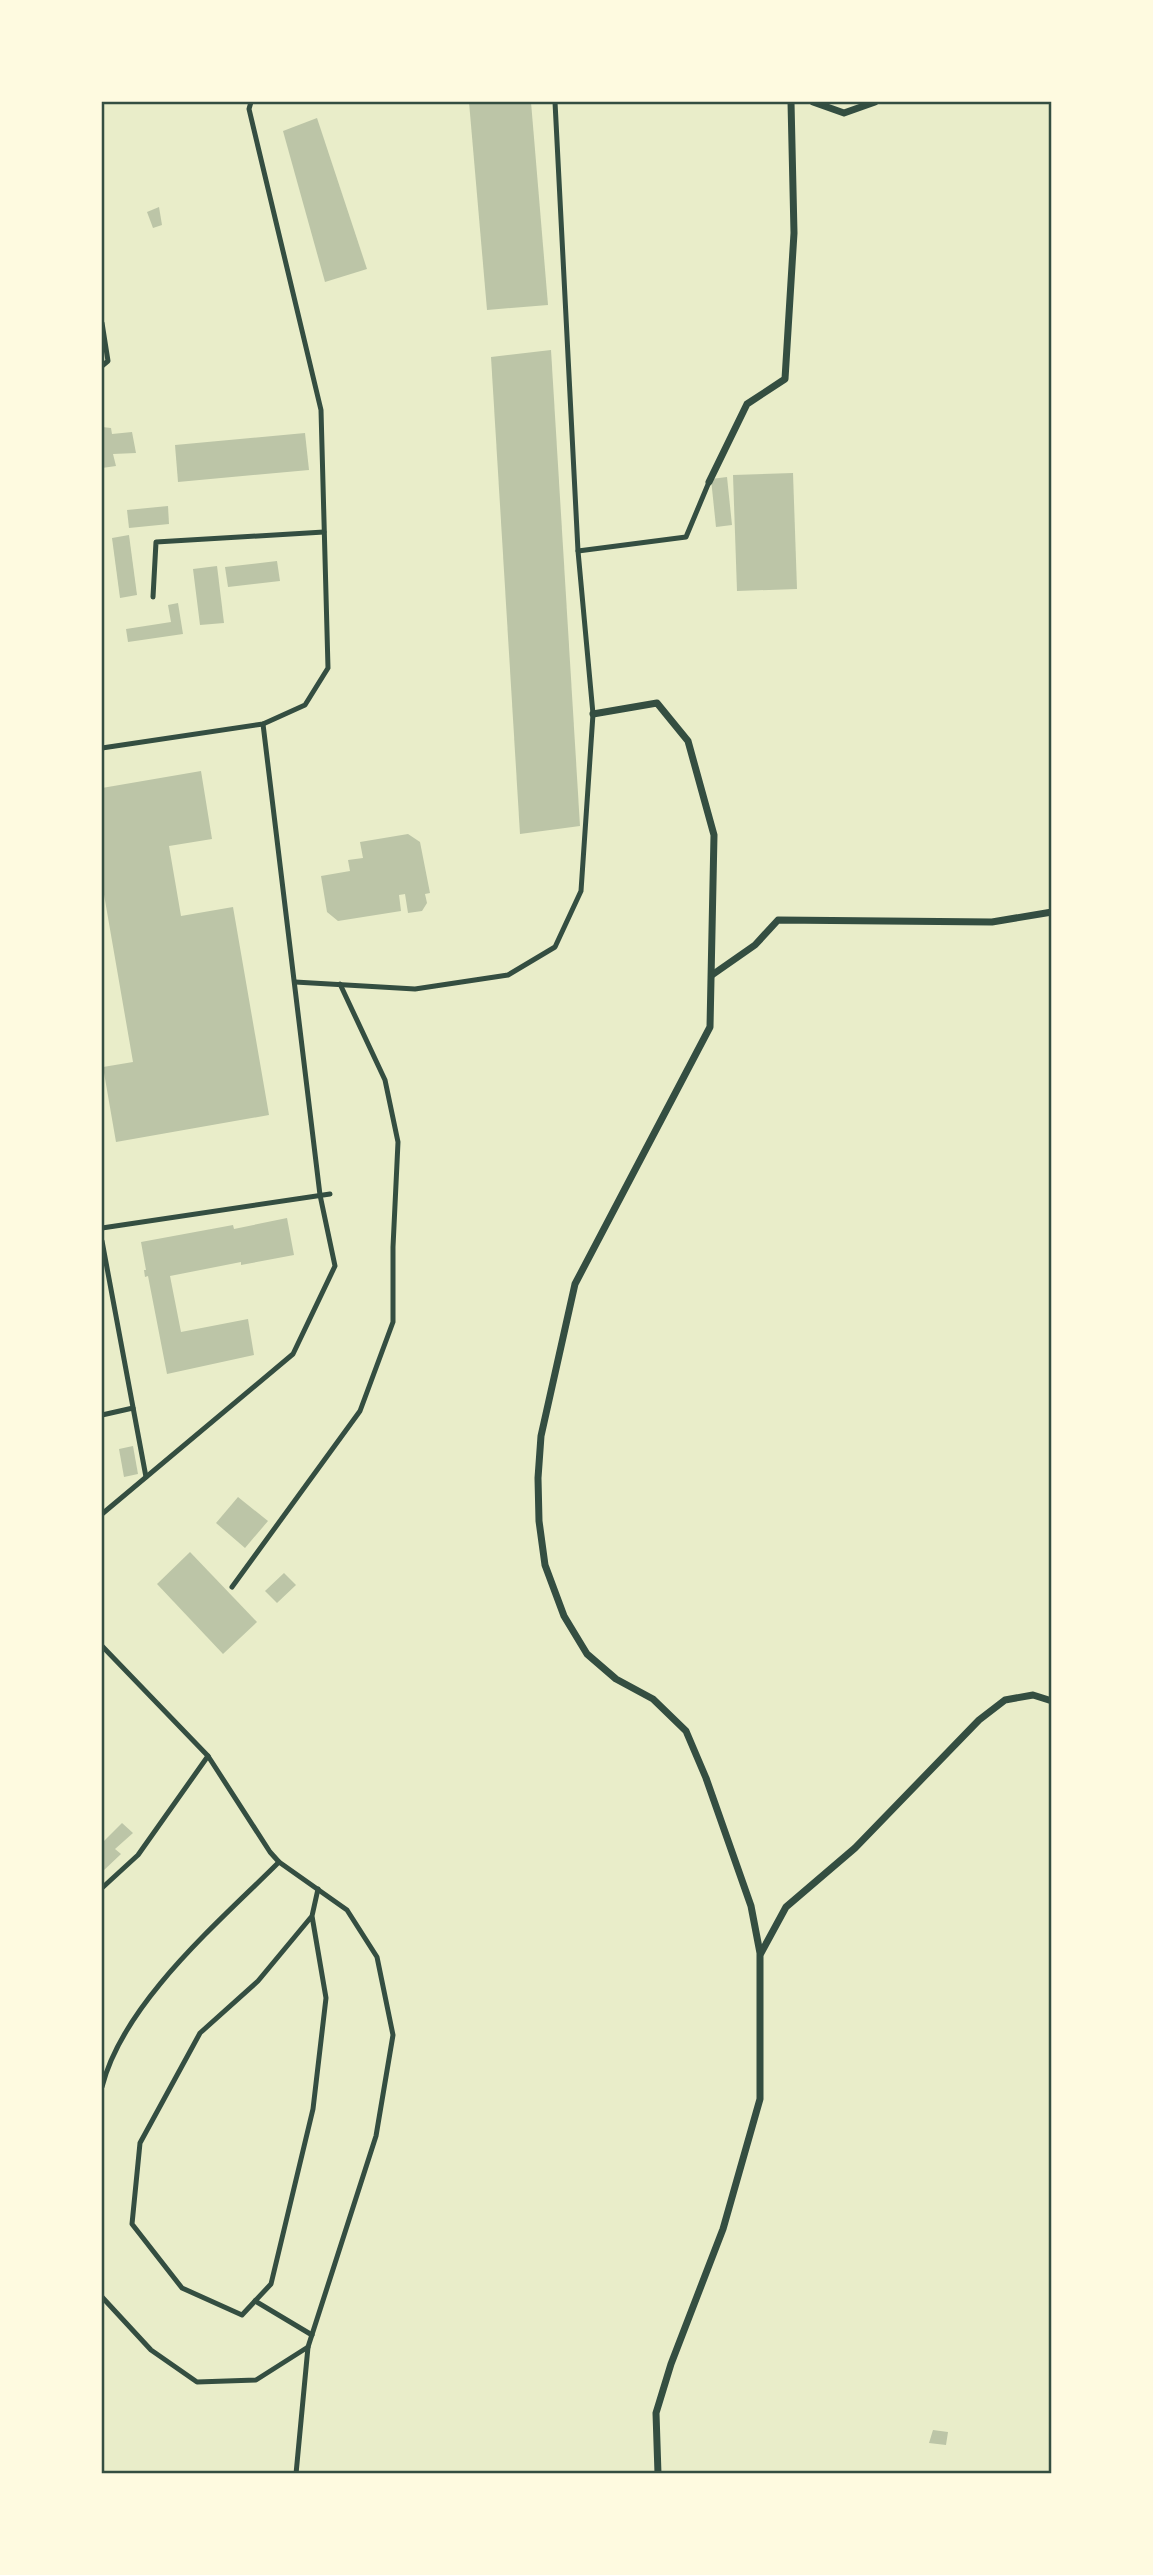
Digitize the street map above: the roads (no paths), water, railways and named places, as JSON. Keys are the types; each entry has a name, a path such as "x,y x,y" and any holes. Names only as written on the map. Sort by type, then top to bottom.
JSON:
{"street":[{"path":"709,482 747,404 785,379 794,233 791,102"},
{"path":"813,102 844,113 875,102"},
{"path":"593,714 657,703 688,741 714,835 710,1027 575,1284 541,1436 539,1521 545,1565 564,1616 587,1654 616,1679 653,1699 686,1731 706,1778 751,1906 760,1953 760,2099 723,2229 671,2364 656,2413 658,2473"},
{"path":"712,975 755,945 778,920 992,922 1052,912"},
{"path":"760,1953 786,1907 855,1847 979,1720 1006,1700 1033,1695 1052,1700"}],"lane":[{"path":"102,748 263,724 305,705 328,668 321,410 249,109 251,102"},
{"path":"295,982 415,989 508,975 555,947 581,891 593,714 578,551 555,102"},
{"path":"102,323 108,361 102,366"},
{"path":"578,551 686,537 709,482"},
{"path":"153,597 156,542 324,532"},
{"path":"102,1514 293,1354 335,1266 320,1195 263,724"},
{"path":"232,1587 360,1411 393,1322 398,1142 385,1080 340,984"},
{"path":"102,1228 330,1194"},
{"path":"102,1241 146,1476"},
{"path":"102,1415 133,1409"},
{"path":"102,1646 208,1756 270,1852 279,1862 347,1910 377,1956 393,2035 376,2136 308,2347 296,2473"},
{"path":"102,1888 138,1855 208,1756"},
{"path":"102,2087 105,2072 141,2005 279,1862"},
{"path":"312,1916 258,1981 200,2033 140,2143 132,2224 182,2288 242,2315 271,2284 313,2109 326,1998 312,1916 318,1889"},
{"path":"102,2297 151,2350 197,2382 256,2380 308,2347"},
{"path":"255,2301 312,2335"}]}
